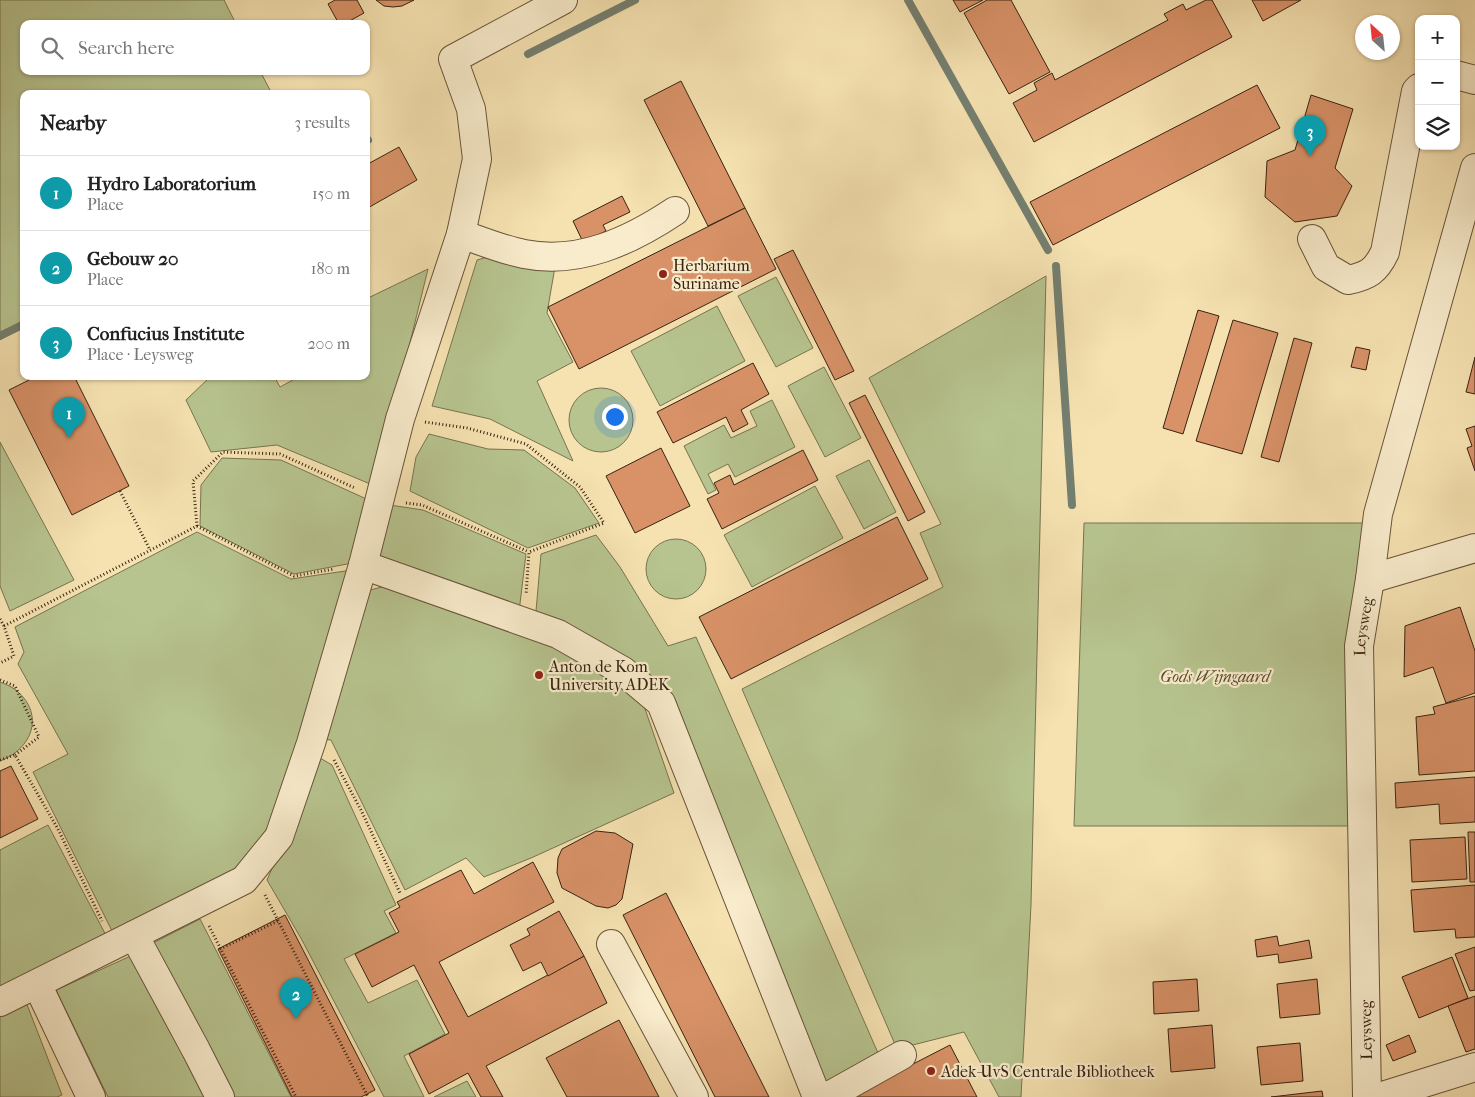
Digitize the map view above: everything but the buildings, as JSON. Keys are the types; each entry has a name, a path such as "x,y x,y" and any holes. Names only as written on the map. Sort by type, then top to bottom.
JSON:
{"street":[{"path":"0,1002 244,880 279,837 311,743 363,565 400,419 462,234 476,159 471,109 453,59 563,0"},
{"path":"1460,76 1475,80"},
{"path":"1312,239 1326,267 1348,280 1359,278 1378,266 1385,252 1415,96"},
{"name":"Leysweg","path":"1367,1097 1359,646 1378,514 1475,168"},
{"path":"462,234 525,254 573,256 601,249 634,237 675,211"},
{"path":"1370,579 1475,548"},
{"path":"363,565 558,634 623,671 662,703 817,1097"},
{"path":"124,940 196,1050 220,1097"},
{"path":"611,944 694,1097"},
{"path":"37,984 91,1097"},
{"path":"827,1097 902,1055"},
{"path":"1379,1097 1475,1067"}],"path":[{"path":"197,526 193,481 223,452 280,454 380,500 422,505 529,552 604,523 580,486 526,444 466,428 400,419"},
{"path":"120,491 150,550"},
{"path":"4,626 197,526"},
{"path":"197,526 294,576 363,565"},
{"path":"524,622 529,552"},
{"path":"0,619 14,656 0,663"},
{"path":"0,680 15,686 39,737 15,754 0,760"},
{"path":"311,743 326,746 361,810 400,893"},
{"path":"15,754 124,940"},
{"path":"252,870 368,1097"},
{"path":"197,904 296,1097"},
{"path":"220,949 278,920"}],"green space":[{"path":"0,0 224,0 234,20 20,20 20,75 262,75 270,90 20,90 20,326 0,336"},
{"path":"502,253 555,267 547,313 573,362 537,381 573,461 490,419 432,406 477,260"},
{"path":"428,269 375,486 277,445 211,452 186,400 207,380 276,380 280,387 293,380 370,380 370,297"},
{"path":"1046,276 1031,905 1021,1097 999,1097 964,1032 897,1049 742,689 943,587 920,533 941,524 869,378"},
{"path":"776,277 813,348 776,367 738,296"},
{"path":"717,306 745,361 660,406 631,351"},
{"path":"824,367 861,438 825,457 788,386"},
{"path":"595,388 607,388 624,397 631,408 633,420 631,432 624,443 607,452 595,452 583,447 574,438 569,426 569,414 574,402 583,393"},
{"path":"772,400 795,447 735,477 728,464 708,474 716,490 708,494 684,446 724,425 731,438 757,426 750,411"},
{"path":"429,434 488,449 524,450 575,488 599,523 528,548 410,491 416,457"},
{"path":"0,442 74,580 10,611 0,586"},
{"path":"222,458 281,460 373,502 358,562 294,574 200,526 201,485"},
{"path":"869,460 896,512 864,529 836,476"},
{"path":"815,486 843,538 752,587 724,535"},
{"path":"383,504 423,510 526,554 518,620 369,562"},
{"name":"Gods Wijngaard","path":"1084,523 1369,523 1350,826 1074,826"},
{"path":"197,532 291,579 359,569 274,836 241,876 116,939 33,772 68,754 18,664 24,652 15,627"},
{"path":"596,535 620,567 668,646 696,637 878,1053 826,1087 675,699 620,653 536,611 541,554"},
{"path":"670,539 682,539 693,544 701,552 706,563 704,581 693,594 682,599 670,599 659,594 651,586 646,575 646,563 651,552 659,544"},
{"path":"389,585 563,647 643,703 674,793 531,858 484,877 466,858 405,890 331,740 319,739 363,592"},
{"path":"0,682 15,690 26,700 31,710 32,721 31,731 27,740 11,756 0,761"},
{"path":"320,758 332,765 396,905 384,911 396,933 344,959 368,1003 417,980 445,1034 404,1056 424,1097 384,1097 302,940 267,880"},
{"path":"48,825 110,943 0,1000 0,850"},
{"path":"200,919 291,1097 227,1097 147,946"},
{"path":"135,954 214,1097 108,1097 56,990"},
{"path":"26,1002 62,1095 57,1097 0,1097 0,1015"},
{"path":"467,1081 476,1097 434,1097"}],"waterway":[{"path":"528,54 635,0"},
{"path":"908,0 1048,250"},
{"path":"1056,266 1072,505"},
{"path":"0,336 20,326"}],"place":[{"name":"Confucius Institute","path":"1310,156"},
{"name":"Herbarium Suriname","path":"663,274"},
{"name":"Hydro Laboratorium","path":"69,438"},
{"name":"Anton de Kom University ADEK","path":"539,675"},
{"name":"Gebouw 20","path":"296,1019"},
{"name":"Adek-UvS Centrale Bibliotheek","path":"931,1071"}]}
